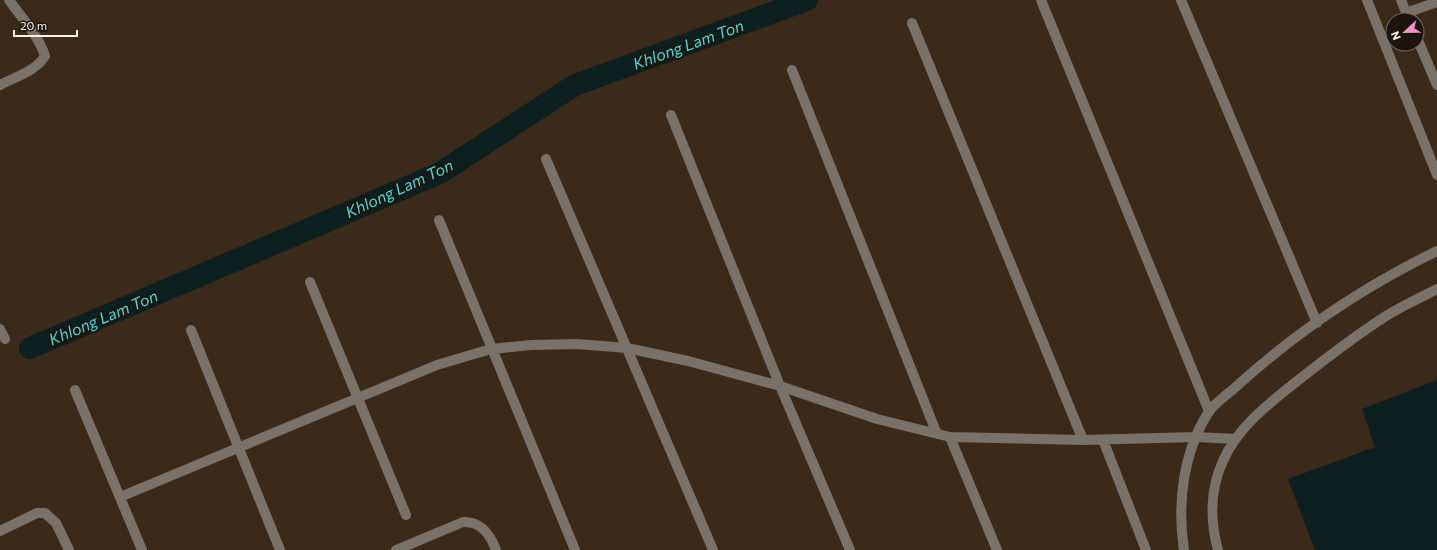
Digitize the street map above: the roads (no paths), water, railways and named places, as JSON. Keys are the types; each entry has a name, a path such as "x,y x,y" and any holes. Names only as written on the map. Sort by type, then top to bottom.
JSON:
{"street":[{"path":"0,85 34,68 45,56 43,50 9,0"},
{"path":"1041,0 1209,411"},
{"path":"1181,0 1317,323"},
{"path":"1367,0 1437,175"},
{"path":"1401,0 1406,12"},
{"path":"1416,12 1437,2"},
{"path":"912,23 1083,440"},
{"path":"1423,52 1437,85"},
{"path":"792,70 937,434"},
{"path":"671,115 780,386 850,550"},
{"path":"546,159 713,550"},
{"path":"439,220 491,350 575,550"},
{"path":"1184,550 1181,530 1181,500 1187,465 1196,437 1209,411 1270,356 1317,323 1366,290 1437,251"},
{"path":"310,282 406,515"},
{"path":"1218,550 1214,536 1212,510 1215,486 1223,461 1236,439 1267,405 1331,354 1387,315 1437,289"},
{"path":"0,329 5,339"},
{"path":"190,330 240,448 280,550"},
{"path":"120,497 437,365 491,350 532,345 577,344 627,348 688,361 780,386 877,419 950,437 1083,440 1196,437 1236,439"},
{"path":"76,390 142,550"},
{"path":"950,437 998,550"},
{"path":"1103,440 1146,550"},
{"path":"0,531 37,513 45,513 56,523 69,550"},
{"path":"396,550 463,522 470,522 482,527 493,541 496,550"}],"water":[{"path":"1437,380 1437,550 1315,550 1288,479 1375,447 1362,409"}],"waterway":[{"name":"Khlong Lam Ton","path":"30,348 440,173 575,85 807,0"}]}
